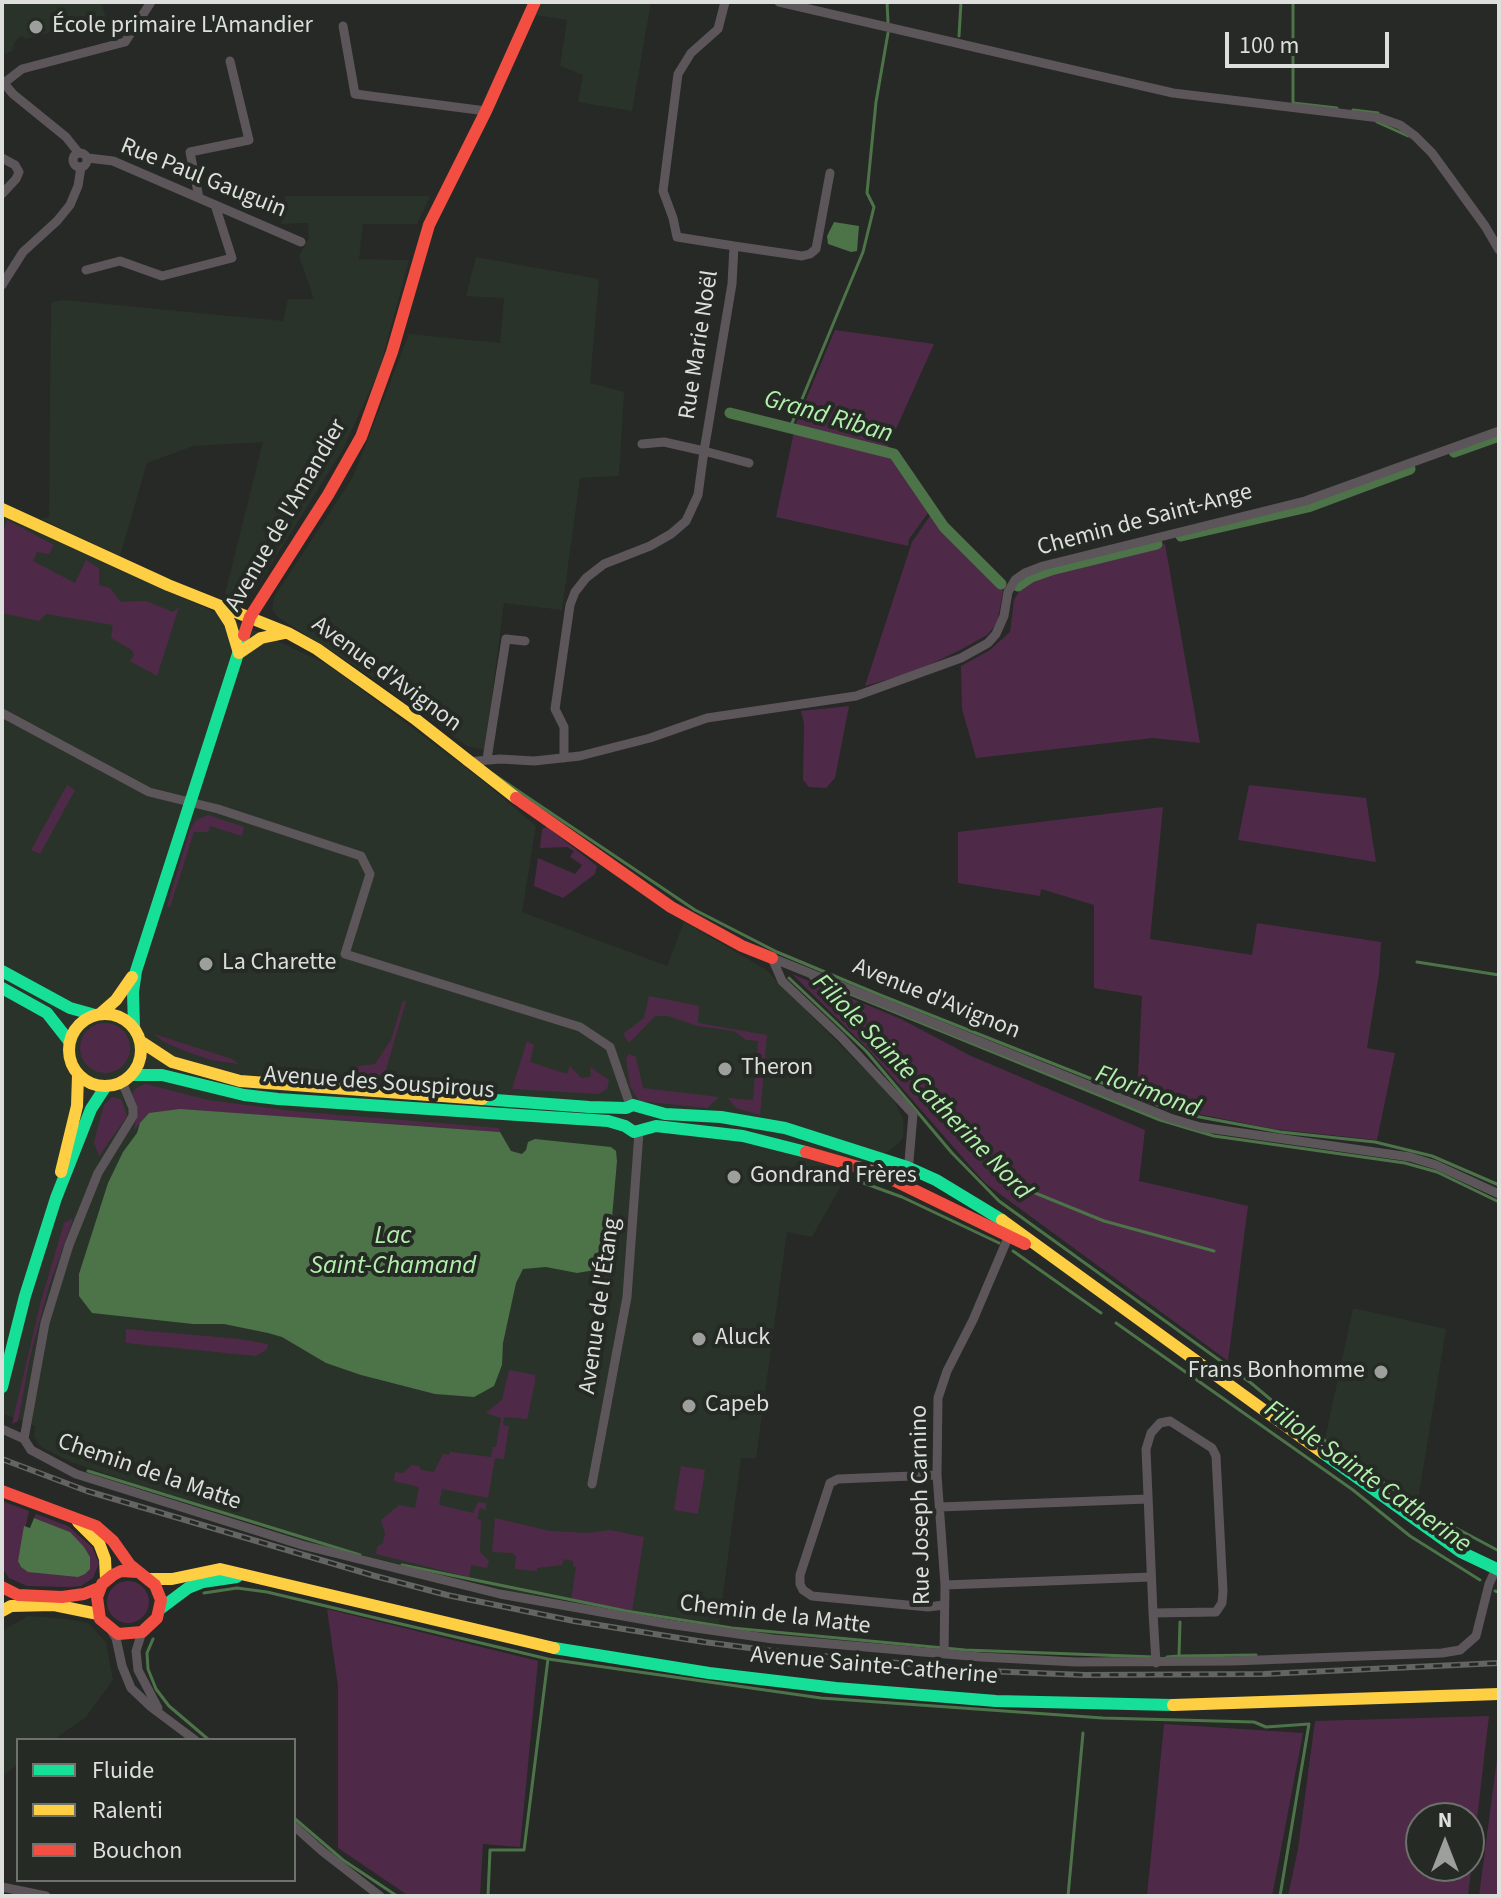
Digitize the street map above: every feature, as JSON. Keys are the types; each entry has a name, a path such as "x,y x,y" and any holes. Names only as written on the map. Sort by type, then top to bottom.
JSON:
{"main road":[{"name":"Avenue de l'Amandier","path":"134,1028 136,971 250,617 361,437 392,352 429,225 486,111 535,2"},
{"name":"Avenue d'Avignon","path":"2,509 219,606 288,633 364,681 541,817 671,907 742,946 772,958"},
{"path":"219,606 230,623 239,653 261,638 288,633"},
{"path":"2,971 70,1008 119,1016 134,1028 141,1053 126,1078 106,1086 91,1109 56,1198 25,1296 2,1387"},
{"name":"Avenue de l'Amandier","path":"97,1014 116,1000 136,971"},
{"path":"2,988 47,1013 69,1041"},
{"path":"97,1014 78,1025 69,1041 69,1058 78,1075 86,1081 106,1086"},
{"name":"Avenue des Souspirous","path":"140,1041 172,1062 240,1081 628,1107"},
{"name":"Avenue des Souspirous","path":"126,1078 141,1073 162,1075 244,1095 278,1099 608,1121 625,1126"},
{"path":"56,1198 77,1106 78,1075"},
{"path":"1010,1231 858,1166 772,1142 682,1128 631,1131 625,1126 622,1116 628,1107 746,1120 785,1128 907,1167 962,1194 1423,1526 1461,1552 1497,1569"},
{"path":"643,1110 648,1120 643,1130"},
{"path":"2,1491 73,1517 104,1532 159,1593 157,1618 142,1632 126,1635 111,1630 98,1614 96,1606 103,1584 105,1559 99,1543 73,1517"},
{"path":"2,1587 30,1597 62,1597 84,1594 121,1571 172,1579 220,1569 256,1576"},
{"path":"160,1609 188,1588 203,1582 256,1576"},
{"name":"Avenue Sainte-Catherine","path":"256,1576 548,1647 709,1673 836,1688 996,1701 1111,1705 1230,1705 1499,1694"},
{"path":"2,1611 11,1606 54,1605 98,1614"}],"street":[{"path":"2,285 6,269 70,205 78,186 81,167 88,158 3,82 22,69 125,42 151,2"},
{"name":"Rue Marie Noël","path":"725,2 718,29 691,53 678,74 663,191 677,237 802,256 810,254 816,249 830,173"},
{"path":"779,2 1173,93 1380,118 1400,125 1432,153 1499,250"},
{"path":"343,26 355,94 486,111"},
{"path":"199,198 190,152 249,140 230,61"},
{"path":"78,152 73,162 81,167"},
{"path":"2,158 15,165 19,172 2,194"},
{"name":"Rue Paul Gauguin","path":"88,158 113,161 301,242"},
{"path":"86,270 120,261 162,276 232,258 215,205"},
{"name":"Rue Marie Noël","path":"564,758 564,727 555,709 570,605 575,592 586,578 604,564 671,534 686,521 698,495 732,284 734,246"},
{"name":"Chemin de Saint-Ange","path":"467,762 487,759 534,761 580,756 650,738 707,718 856,696 961,658 988,643 1004,616 1008,592 1015,580 1025,573 1305,501 1499,431"},
{"name":"Rue Marie Noël","path":"642,444 664,442 704,451"},
{"path":"704,451 749,463"},
{"path":"487,759 506,639 525,641"},
{"path":"2,713 149,792 218,809 361,856 370,874 345,954 580,1027 610,1047 628,1107"},
{"path":"772,958 782,981 841,1037 913,1114 907,1167 900,1183"},
{"name":"Avenue d'Avignon","path":"772,958 1170,1118 1243,1134 1410,1157 1436,1165 1499,1194"},
{"path":"24,1439 45,1323 69,1245 98,1173 133,1116 126,1078"},
{"name":"Avenue de l'Étang","path":"592,1484 627,1297 643,1130"},
{"name":"Rue Joseph Carnino","path":"944,1654 945,1585 937,1475 938,1398 947,1371 973,1320 1010,1231"},
{"path":"1153,1613 1216,1612 1222,1603 1216,1456 1212,1448 1170,1421 1160,1423 1151,1433 1146,1449 1147,1499 1151,1577 1153,1613 1156,1663"},
{"name":"Chemin de la Matte","path":"2,1429 24,1439 31,1450 42,1458 76,1474 302,1545 487,1591 758,1637 1076,1662 1156,1663 1460,1650 1476,1636 1489,1584 1497,1569"},
{"path":"937,1475 838,1479 830,1483 800,1575 803,1590 812,1596 928,1607 944,1605"},
{"path":"940,1507 1147,1499"},
{"path":"945,1585 1151,1577"},
{"path":"111,1630 131,1688 193,1738"},
{"path":"142,1632 136,1651 138,1670 163,1714"},
{"path":"296,1828 380,1896"},
{"path":"2,1887 46,1896"}],"shaded area":[{"name":"École primaire L'Amandier","path":"2,2 101,2 106,18 26,39 21,36 14,43 12,51 3,54"},
{"path":"543,2 651,2 632,111 578,102 583,75 560,66 567,20 536,15"},
{"path":"285,196 430,196 417,224 363,224 359,259 409,260 379,371 343,449 254,592 224,598 263,442 194,446 147,463 120,556 41,519 49,517 51,302 64,300 283,321 288,299 314,299 299,256 309,238 308,223 281,224"},
{"path":"476,257 599,279 590,383 624,392 619,476 580,478 562,610 504,603 485,750 467,746 377,680 279,618 272,610 274,597 353,477 409,334 500,343 504,298 466,296"},
{"path":"835,330 934,344 887,449 795,426"},
{"path":"794,432 890,458 928,513 909,539 908,546 776,517"},
{"path":"2,514 327,664 477,776 536,826 522,912 667,966 684,922 765,969 892,1097 903,1118 903,1138 896,1146 845,1179 812,1237 787,1232 756,1458 741,1458 719,1624 519,1593 302,1540 71,1462 41,1447 34,1437 35,1426 2,1413"},
{"path":"930,516 1003,591 997,624 987,635 919,670 865,686 912,542"},
{"path":"7,520 54,545 49,554 37,552 33,561 75,583 86,560 99,568 99,585 110,588 121,602 146,601 173,612 179,607 157,676 130,661 134,655 132,650 111,638 113,625 46,614 39,621 2,613 2,536"},
{"path":"1165,544 1200,743 1153,738 976,758 962,709 961,666 990,650 1010,632 1014,600 1023,585 1045,574"},
{"path":"849,706 835,778 826,788 809,787 803,780 804,724 801,711"},
{"path":"67,785 75,790 40,854 31,850"},
{"path":"1249,785 1366,798 1376,862 1238,840"},
{"path":"1163,807 1150,939 1252,955 1257,923 1381,942 1367,1048 1395,1053 1377,1140 1273,1129 1178,1110 1137,1095 1142,996 1094,988 1094,905 1041,889 1040,896 958,883 958,832"},
{"path":"208,815 244,827 242,836 210,826 208,832 194,832 170,907 167,906 190,829 196,820"},
{"path":"547,827 597,866 595,874 563,898 534,886 538,858 575,874 582,865 570,857 574,851 567,847 540,848 542,829"},
{"path":"792,974 901,1019 969,1055 1145,1130 1139,1181 1248,1206 1228,1361 985,1183 866,1047"},
{"path":"649,996 699,1006 698,1023 767,1035 760,1115 736,1108 728,1098 753,1100 758,1041 746,1040 734,1031 697,1026 668,1016 655,1016 629,1043 623,1034 644,1018"},
{"path":"403,1001 406,1001 384,1076 347,1073 351,1067 375,1064 391,1040"},
{"path":"105,1023 123,1030 130,1048 123,1066 105,1073 87,1066 80,1048 87,1030"},
{"path":"154,1034 239,1064 211,1060 185,1051"},
{"path":"527,1041 534,1045 530,1062 567,1074 570,1066 581,1078 591,1077 590,1067 609,1080 607,1089 598,1094 512,1089"},
{"path":"629,1054 636,1057 643,1088 719,1097 707,1108 639,1101 630,1086 626,1058"},
{"path":"146,1084 208,1100 292,1111 499,1128 500,1132 338,1120 149,1113 134,1130 138,1110 132,1093"},
{"path":"112,1097 121,1099 127,1116 99,1156 94,1142 104,1105"},
{"path":"71,1219 30,1357 18,1421 12,1424 41,1301 64,1223"},
{"path":"1353,1308 1446,1329 1418,1500 1325,1439"},
{"path":"126,1329 268,1344 267,1349 256,1356 126,1343"},
{"path":"509,1370 535,1375 535,1382 527,1419 504,1417 503,1425 509,1426 504,1459 495,1458 488,1498 442,1489 439,1505 473,1513 478,1502 486,1503 486,1510 480,1508 477,1519 481,1520 480,1552 489,1561 487,1568 471,1565 469,1577 376,1554 385,1533 381,1520 399,1505 415,1508 419,1487 394,1481 395,1472 403,1473 412,1465 434,1472 443,1454 449,1455 450,1452 491,1457 501,1418 486,1413 502,1400"},
{"path":"681,1466 705,1470 698,1514 674,1510"},
{"path":"2,1501 29,1511 18,1561 21,1567 70,1532 34,1518 36,1514 68,1526 92,1547 99,1563 93,1578 81,1586 69,1587 27,1586 9,1578 2,1568"},
{"path":"495,1518 550,1531 588,1533 610,1530 644,1537 632,1611 571,1601 576,1567 573,1561 564,1559 562,1565 537,1568 537,1571 515,1569 516,1557 513,1553 492,1552"},
{"path":"128,1581 143,1587 149,1602 143,1617 128,1623 113,1617 107,1602 113,1587"},
{"path":"327,1609 538,1661 520,1847 483,1844 480,1896 409,1896 338,1848 338,1686"},
{"path":"28,1616 88,1623 106,1642 113,1680 86,1717 56,1738 16,1738 16,1766 2,1776 2,1631"},
{"path":"1489,1716 1479,1802 1405,1802 1405,1882 1470,1882 1468,1896 1288,1896 1298,1849 1315,1721"},
{"path":"1164,1724 1303,1733 1272,1896 1147,1896"},
{"path":"1499,1744 1499,1896 1479,1896 1481,1882 1485,1882 1485,1850"}],"water":[{"path":"834,222 859,226 857,251 828,244 827,236"},
{"name":"Lac Saint-Chamand","path":"180,1109 500,1132 511,1151 522,1154 528,1142 535,1139 611,1147 616,1151 617,1161 608,1263 595,1270 577,1273 546,1267 523,1269 516,1283 503,1343 502,1365 494,1386 474,1397 435,1394 361,1375 326,1363 282,1337 268,1333 224,1324 193,1324 92,1313 79,1296 79,1274 108,1183 123,1152 149,1113"},
{"path":"34,1518 70,1532 84,1547 90,1557 90,1569 85,1574 78,1577 28,1572 21,1567 18,1561 24,1526 30,1528"}],"waterway":[{"path":"887,2 888,22"},
{"path":"959,36 961,2"},
{"path":"1293,2 1293,103 1337,108"},
{"path":"790,428 863,252 874,207 867,193 876,102 888,33"},
{"path":"1353,110 1378,113"},
{"path":"1377,122 1408,136"},
{"name":"Grand Riban","path":"730,413 894,454 944,527 1001,584"},
{"name":"Grand Riban","path":"1454,452 1499,436"},
{"name":"Grand Riban","path":"1181,536 1308,507 1410,469"},
{"name":"Grand Riban","path":"1018,586 1031,577 1051,570 1157,544"},
{"path":"493,774 695,910 777,952 880,995 1189,1115 1280,1132 1375,1142 1432,1156 1499,1185"},
{"path":"1417,962 1499,975"},
{"name":"Filiole Sainte Catherine Nord","path":"789,978 866,1051 952,1153 999,1201 1378,1479 1437,1518 1499,1551"},
{"name":"Florimond","path":"811,978 1160,1120 1214,1136 1405,1163 1437,1172 1499,1202"},
{"name":"Filiole Sainte Catherine","path":"858,1181 902,1197 999,1243"},
{"path":"1018,1186 1104,1221 1214,1251"},
{"name":"Filiole Sainte Catherine","path":"1013,1251 1101,1313"},
{"name":"Filiole Sainte Catherine","path":"1116,1323 1353,1490 1410,1536 1480,1580"},
{"path":"88,1471 360,1555"},
{"path":"402,1565 626,1611 732,1628 965,1650 1155,1657"},
{"path":"204,1593 237,1588 267,1592 548,1659 821,1698 1103,1718 1254,1722 1266,1727 1309,1724 1280,1896"},
{"name":"Filiole Sainte Catherine","path":"1495,1591 1499,1592"},
{"path":"1180,1622 1179,1656 1256,1655"},
{"path":"153,1639 147,1653 148,1669 156,1689 169,1706 207,1738"},
{"path":"1167,1657 1179,1656"},
{"path":"488,1896 490,1850 524,1850 548,1659"},
{"path":"1068,1896 1083,1733"},
{"path":"296,1820 343,1860 397,1896"}],"railway":[{"path":"2,1459 87,1491 447,1595 574,1621 704,1642 987,1671 1084,1675 1264,1674 1499,1663"}],"traffic: fast":[{"path":"134,1028 136,971 244,635"},
{"path":"2,971 70,1008 95,1015"},
{"path":"2,988 47,1013 69,1041"},
{"path":"131,1075 162,1075 244,1095 278,1099 608,1121 634,1132 656,1126 743,1136 806,1152"},
{"path":"2,1387 25,1296 56,1198 91,1109 106,1086"},
{"path":"482,1099 589,1107 626,1108 633,1105 665,1114 721,1117 785,1128 907,1167 936,1180 1002,1220"},
{"path":"1323,1453 1461,1552 1499,1570"},
{"path":"160,1609 188,1588 203,1582 237,1577"},
{"path":"554,1648 709,1673 836,1688 996,1701 1173,1705"}],"traffic: slow":[{"path":"2,509 168,585 288,633 317,649 414,718 516,798"},
{"path":"219,606 230,623 239,653 261,638 285,633"},
{"path":"100,1014 116,1000 132,977"},
{"path":"98,1014 112,1014 131,1024 141,1043 141,1050 141,1057 131,1076 112,1086 98,1086 79,1076 69,1057 69,1043 79,1024 98,1014"},
{"path":"140,1041 172,1062 240,1081 482,1099"},
{"path":"61,1172 77,1106 78,1075"},
{"path":"1002,1220 1323,1453"},
{"path":"78,1522 99,1543 105,1559 106,1579"},
{"path":"150,1579 172,1579 220,1569 554,1648"},
{"path":"2,1611 11,1606 54,1605 98,1614"},
{"path":"1173,1705 1499,1694"}],"traffic: jam":[{"path":"244,635 250,617 361,437 392,352 429,225 486,111 535,2"},
{"path":"516,798 671,907 742,946 772,958"},
{"path":"806,1152 879,1173 1025,1244"},
{"path":"2,1491 96,1526 113,1541 130,1565 155,1585 161,1600 157,1618 142,1632 118,1634 100,1619 97,1597 102,1584 113,1575 121,1571 138,1572"},
{"path":"2,1587 18,1595 62,1597 99,1588"}],"place":[{"name":"École primaire L'Amandier","path":"36,27"},
{"name":"La Charette","path":"206,964"},
{"name":"Theron","path":"725,1069"},
{"name":"Gondrand Frères","path":"734,1177"},
{"name":"Aluck","path":"699,1339"},
{"name":"Frans Bonhomme","path":"1381,1372"},
{"name":"Capeb","path":"689,1406"}]}
